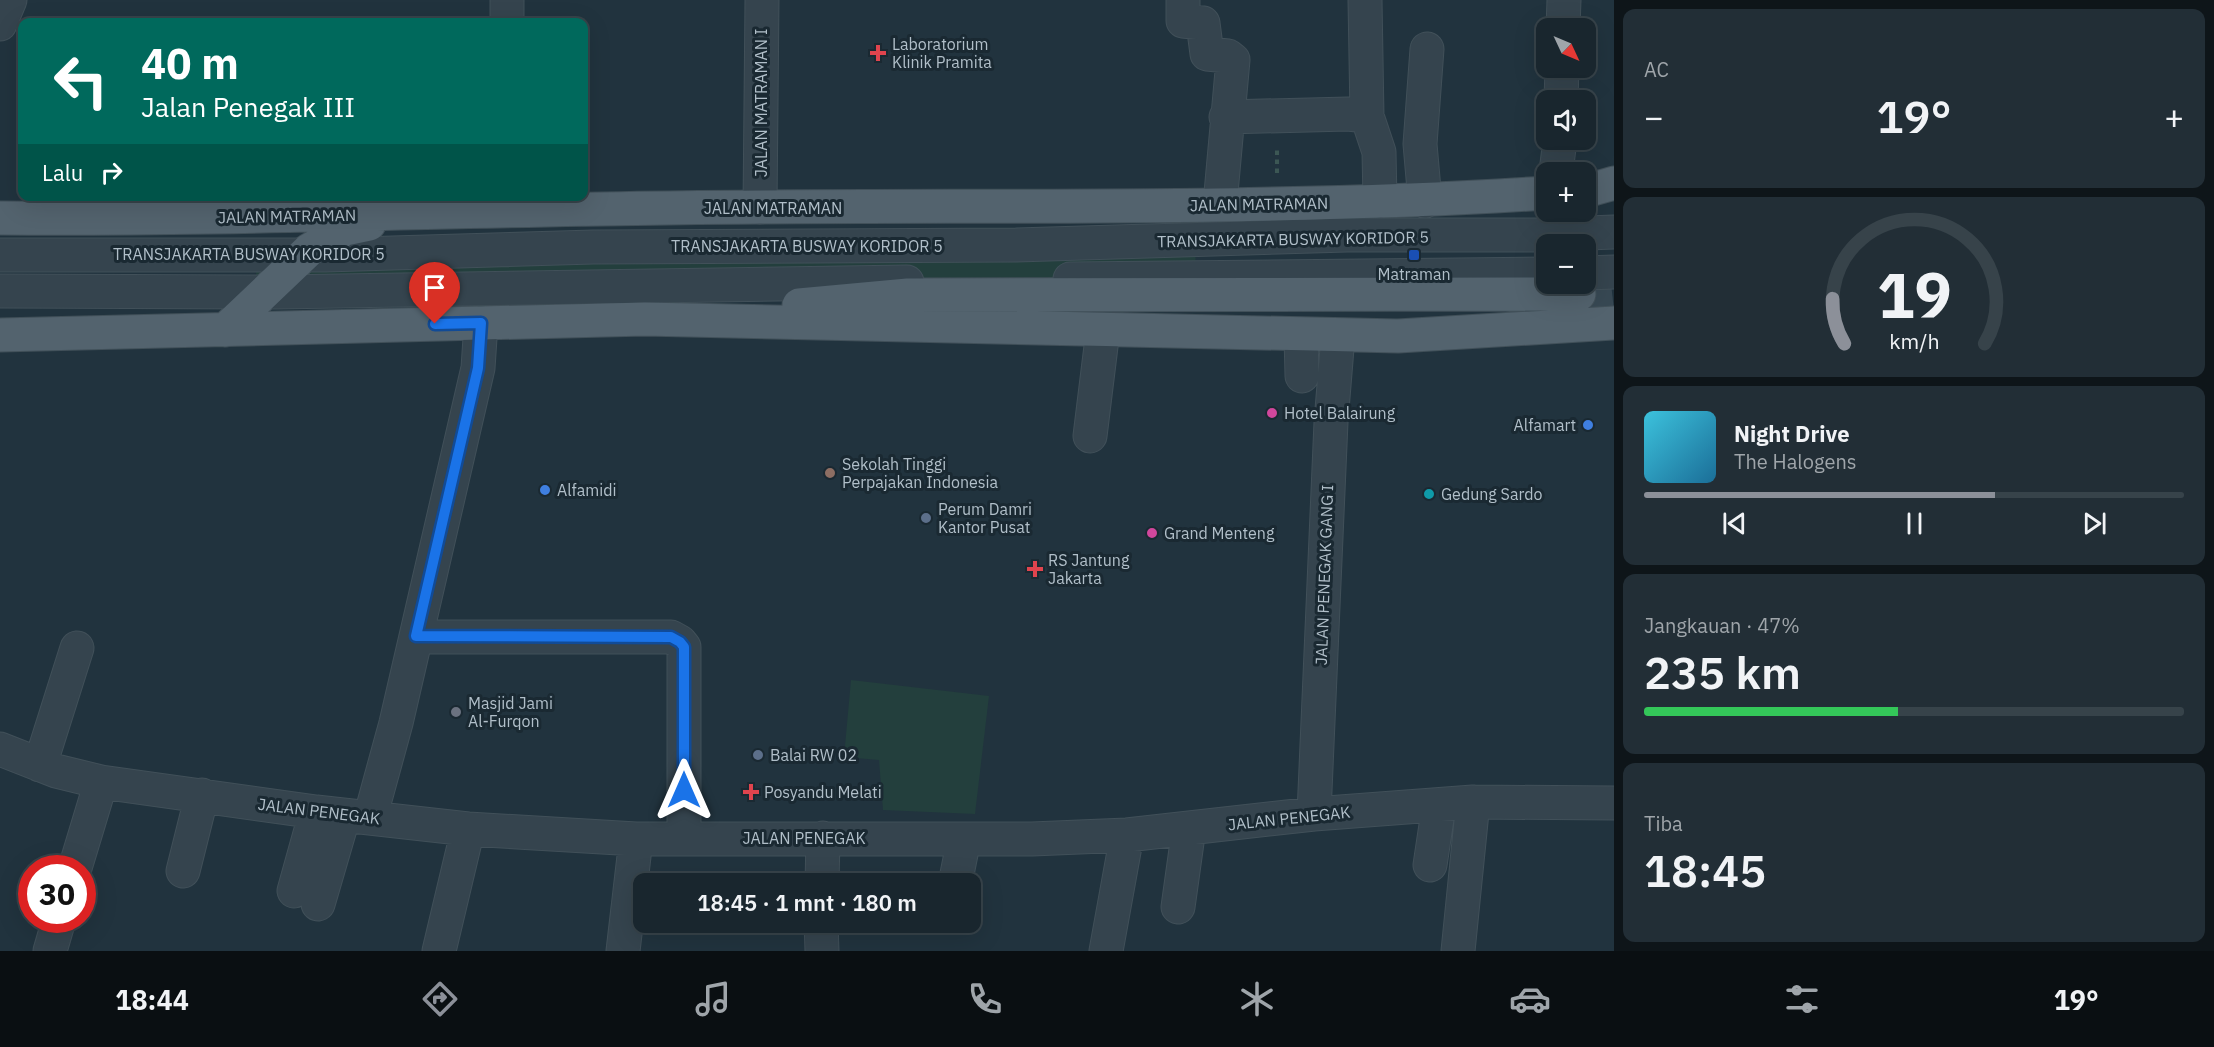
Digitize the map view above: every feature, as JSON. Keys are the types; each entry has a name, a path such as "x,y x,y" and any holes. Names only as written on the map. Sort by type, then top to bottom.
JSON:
{"main road":[{"path":"1596,188 1614,183"},
{"path":"1596,191 1614,192"},
{"name":"JALAN MATRAMAN","path":"0,219 207,218 503,204 997,208 1425,201 1536,194"},
{"path":"1596,203 1614,202"},
{"name":"JALAN MATRAMAN","path":"225,330 304,255 345,229 376,223 1057,215 1536,205"},
{"path":"645,319 908,295 1536,284"},
{"path":"0,335 645,319 1300,336 1398,336 1614,323"}],"street":[{"path":"0,24 10,0"},
{"path":"507,0 507,18"},
{"name":"JALAN MATRAMAN I","path":"760,207 762,0"},
{"path":"1183,0 1184,22 1203,22 1207,54 1232,58 1220,204"},
{"path":"1365,0 1367,116 1379,152 1380,201"},
{"path":"1563,18 1564,0"},
{"path":"1425,201 1420,144 1427,50"},
{"path":"1226,117 1348,114 1367,116"},
{"name":"TRANSJAKARTA BUSWAY KORIDOR 5","path":"0,255 304,255 593,247 1016,245 1347,235 1537,235 1614,232"},
{"path":"1596,278 1614,272"},
{"path":"0,291 264,292 1124,278 1536,274"},
{"path":"306,898 343,815 416,636 478,368 481,323"},
{"path":"1090,436 1102,330"},
{"path":"1300,336 1302,376"},
{"name":"JALAN PENEGAK GANG I","path":"1314,814 1330,434 1338,336"},
{"path":"416,636 671,637 677,639 684,647 684,837"},
{"path":"40,765 77,648"},
{"name":"JALAN PENEGAK","path":"0,749 40,765 101,782 343,815 468,829 636,839 684,837 964,839 1127,835 1314,814 1473,802 1614,803"},
{"path":"79,855 101,782"},
{"path":"183,871 202,795"},
{"path":"1458,951 1473,802"},
{"path":"1430,865 1440,805"},
{"path":"1178,907 1189,828"},
{"path":"439,951 468,829"},
{"path":"1106,951 1127,835"},
{"path":"822,873 823,838"},
{"path":"623,951 636,839"},
{"path":"957,873 964,839"},
{"path":"50,951 56,933"},
{"path":"821,933 822,951"}],"path":[{"path":"1279,204 1277,149 1288,149"}],"green space":[{"path":"1196,241 1195,278 254,292 258,255"},
{"path":"851,680 989,696 975,814 883,810 879,760 844,757"}],"tunnel":[{"path":"1596,292 1614,290"}],"place":[{"name":"Laboratorium Klinik Pramita","path":"878,53"},
{"name":"Matraman","path":"1414,255"},
{"name":"Hotel Balairung","path":"1272,413"},
{"name":"Alfamart","path":"1588,425"},
{"name":"Sekolah Tinggi Perpajakan Indonesia","path":"830,473"},
{"name":"Alfamidi","path":"545,490"},
{"name":"Gedung Sardo","path":"1429,494"},
{"name":"Perum Damri Kantor Pusat","path":"926,518"},
{"name":"Grand Menteng","path":"1152,533"},
{"name":"RS Jantung Jakarta","path":"1035,569"},
{"name":"Masjid Jami Al-Furqon","path":"456,712"},
{"name":"Balai RW 02","path":"758,755"},
{"name":"Posyandu Melati","path":"751,792"}],"route":[{"path":"435,324 481,323 478,368 416,636 671,637 677,639 684,647 684,790"}]}
